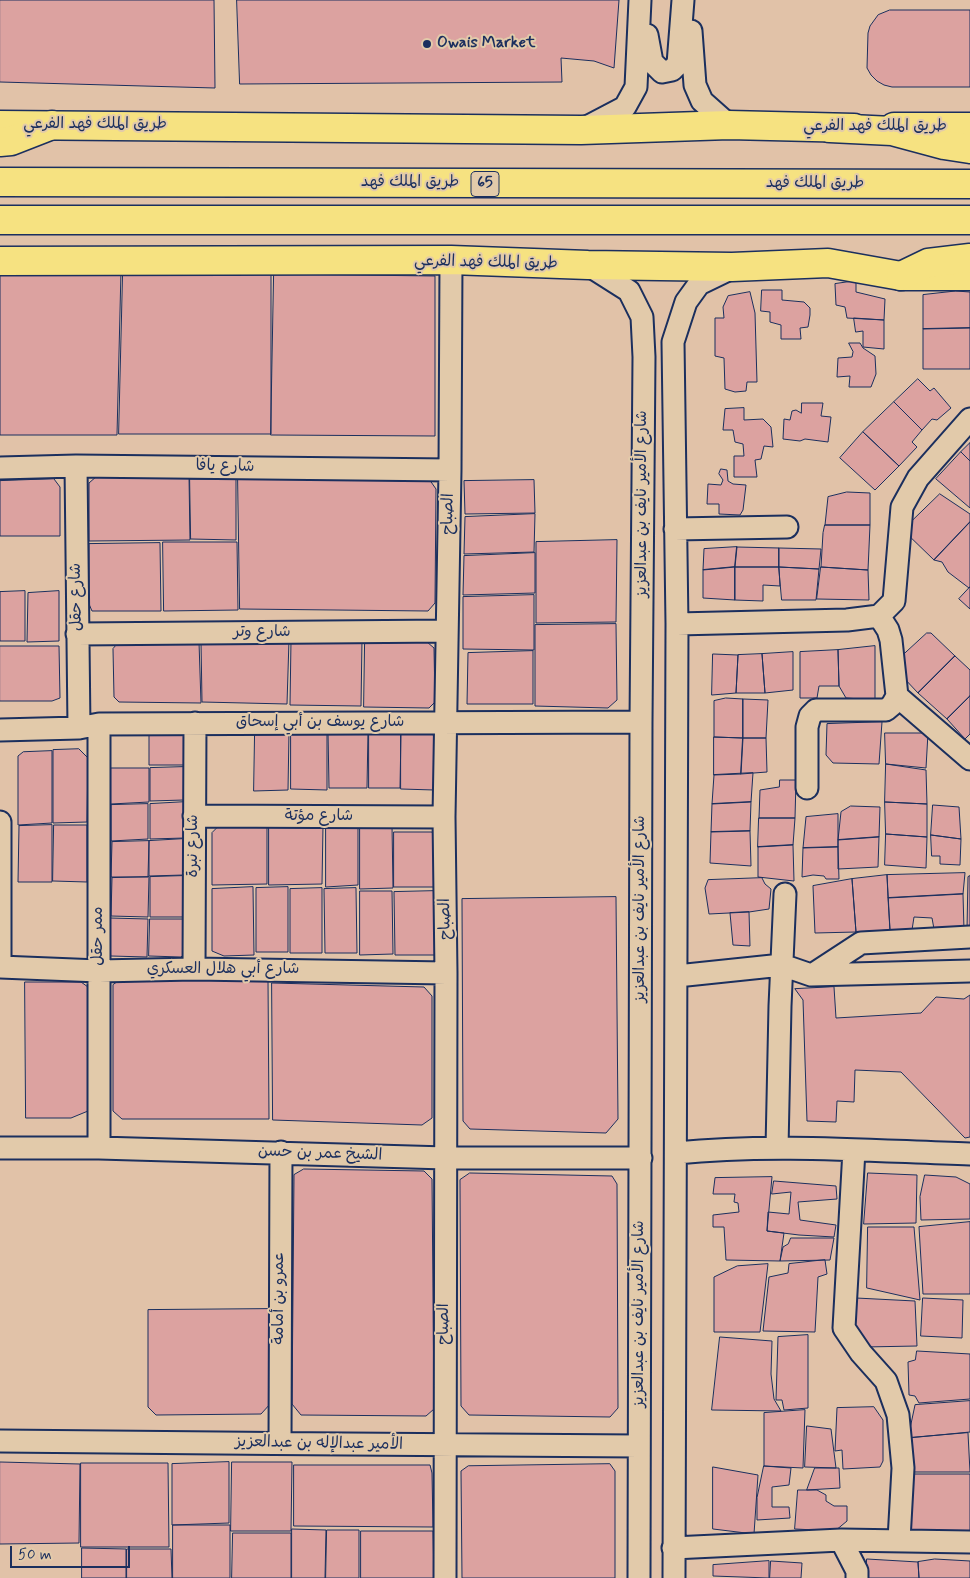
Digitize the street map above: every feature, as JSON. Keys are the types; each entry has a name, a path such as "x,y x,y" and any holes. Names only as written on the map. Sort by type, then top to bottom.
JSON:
{"main road":[{"name":"طريق الملك فهد الفرعي","path":"0,125 581,130 729,124 830,128 970,127"},
{"path":"0,142 11,140 52,125"},
{"path":"830,128 892,131 944,145 970,149"},
{"name":"طريق الملك فهد","path":"0,182 970,184"},
{"name":"65","path":"0,220 970,220"},
{"path":"901,276 928,263 970,258"},
{"name":"طريق الملك فهد الفرعي","path":"0,261 450,260 588,266 732,267 828,263 901,276 970,276"}],"street":[{"path":"581,130 625,107 636,87 640,0"},
{"path":"645,0 647,36 652,62 662,72 672,70 678,64 683,0"},
{"path":"689,0 695,85 702,101 729,124"},
{"name":"الصباح","path":"445,1578 446,973 444,817 450,470 450,260"},
{"name":"شارع الأمير نايف بن عبدالعزيز","path":"588,266 629,291 642,318 644,357 641,722 639,1578"},
{"name":"شارع الأمير نايف بن عبدالعزيز","path":"674,1578 677,624 673,342 686,302 699,284 732,267"},
{"path":"644,357 647,332 652,325 663,321 671,325 673,342"},
{"path":"677,624 847,620 879,616 894,600 902,507 918,478 970,419"},
{"name":"شارع يافا","path":"0,468 76,466 450,470"},
{"name":"شارع حقل","path":"76,466 78,634 89,726"},
{"path":"675,529 787,527"},
{"path":"807,788 807,727 810,716 816,710 886,710 892,705 897,696 891,640 888,630 879,616"},
{"name":"شارع وتر","path":"78,634 447,631"},
{"path":"897,696 970,758"},
{"name":"شارع يوسف بن أبي إسحاق","path":"0,730 195,723 641,722"},
{"name":"شارع نبرة","path":"194,969 195,723"},
{"name":"ممر حقل","path":"89,726 99,971 99,1148"},
{"name":"شارع مؤتة","path":"194,816 444,817"},
{"path":"0,822 0,967"},
{"path":"776,1148 785,894"},
{"path":"811,975 861,943 970,937"},
{"path":"677,976 782,965 811,975 970,971"},
{"name":"شارع أبي هلال العسكري","path":"0,967 99,971 194,969 446,973"},
{"name":"الشيخ عمر بن حسن","path":"0,1148 280,1152 446,1158 641,1158"},
{"path":"676,1153 719,1148 776,1148 970,1154"},
{"path":"854,1150 844,1328 861,1353 886,1381 898,1415 903,1468 899,1540"},
{"name":"عمرو بن أمامة","path":"280,1152 280,1442"},
{"name":"الأمير عبدالإله بن عبدالعزيز","path":"0,1441 280,1442 444,1446 639,1446"},
{"path":"841,1540 857,1571 856,1578"},
{"path":"673,1548 841,1540 970,1542"}],"building":[{"path":"0,0 214,0 215,88 0,82"},
{"name":"Owais Market","path":"237,0 619,0 614,68 594,61 561,58 562,82 240,84"},
{"path":"890,10 970,10 970,87 892,87 877,81 867,68 868,33 870,26 878,15"},
{"path":"121,271 117,435 0,435 0,274"},
{"path":"123,272 271,274 271,434 119,434"},
{"path":"274,274 435,276 435,436 271,435"},
{"path":"856,281 856,292 885,299 884,320 847,318 845,307 836,305 835,284"},
{"path":"762,290 782,290 782,300 804,302 810,308 808,327 800,328 801,339 781,339 781,325 770,322 770,312 761,311"},
{"path":"956,291 970,292 970,328 923,329 923,295"},
{"path":"750,292 755,313 757,382 747,382 746,391 735,392 725,389 724,358 715,356 715,318 724,318 723,307 728,296"},
{"path":"854,318 884,320 884,349 863,347 863,331 856,332"},
{"path":"970,328 970,369 923,369 923,329"},
{"path":"849,343 860,343 863,348 875,356 876,374 871,387 849,387 850,376 837,377 838,358 852,357 853,352"},
{"path":"918,379 930,391 934,388 951,408 937,420 932,419 922,430 894,402"},
{"path":"894,402 922,430 912,442 917,447 899,466 863,432"},
{"path":"802,403 823,403 821,416 831,417 828,442 783,439 784,419 790,420 792,411 796,410 801,413"},
{"path":"744,408 744,420 763,419 771,427 773,447 764,446 761,459 755,460 757,477 734,477 734,456 744,456 743,444 735,442 733,430 723,430 725,409"},
{"path":"863,432 899,466 875,490 840,458"},
{"path":"970,443 970,461 961,452"},
{"path":"961,452 970,461 970,508 936,479"},
{"path":"721,469 727,470 728,481 733,484 746,485 743,510 740,515 719,514 719,504 707,504 708,484 721,485 723,480 719,474"},
{"path":"189,475 190,540 89,541 89,483 97,476"},
{"path":"54,479 60,487 60,536 0,536 0,481"},
{"path":"190,479 236,479 236,540 191,539"},
{"path":"238,479 429,479 436,489 435,603 428,611 240,609"},
{"path":"534,480 535,513 465,514 464,481"},
{"path":"847,492 870,493 870,525 825,525 828,497"},
{"path":"940,494 970,514 970,522 934,560 903,530"},
{"path":"535,514 534,552 464,554 465,517"},
{"path":"970,522 969,588 948,572 942,562 934,560"},
{"path":"825,525 870,525 868,570 821,567"},
{"path":"617,540 616,622 536,623 536,542"},
{"path":"163,542 237,542 238,610 164,611"},
{"path":"160,543 161,611 92,611 89,604 89,544"},
{"path":"737,547 779,548 779,567 735,567"},
{"path":"737,547 735,567 703,570 704,549"},
{"path":"779,548 821,549 819,569 779,567"},
{"path":"535,553 535,593 463,595 464,556"},
{"path":"735,567 779,567 780,586 763,585 763,601 735,600"},
{"path":"735,567 735,600 703,598 703,570"},
{"path":"779,567 819,569 816,600 782,600"},
{"path":"821,567 868,570 869,600 817,599"},
{"path":"970,587 970,609 959,599"},
{"path":"25,591 25,641 0,641 0,592"},
{"path":"59,591 59,641 27,642 28,593"},
{"path":"534,595 534,650 463,649 463,597"},
{"path":"616,624 617,700 608,708 535,706 535,625"},
{"path":"927,633 931,633 955,656 918,693 902,676 901,657"},
{"path":"289,640 287,704 202,702 201,642"},
{"path":"362,640 361,706 290,705 291,641"},
{"path":"119,642 199,642 201,703 119,702 114,697 113,649"},
{"path":"365,642 427,642 434,648 435,702 429,708 364,707"},
{"path":"0,646 59,646 60,698 52,701 0,701"},
{"path":"875,646 875,700 846,698 839,686 838,650"},
{"path":"838,650 839,686 819,686 817,698 800,698 800,652"},
{"path":"533,651 533,704 467,704 468,653"},
{"path":"793,652 793,690 765,693 762,654"},
{"path":"713,654 738,655 736,693 712,695"},
{"path":"762,654 765,693 736,693 738,655"},
{"path":"955,656 970,670 970,696 947,719 918,693"},
{"path":"970,696 970,734 965,739 947,719"},
{"path":"726,698 743,699 743,738 714,737 714,701"},
{"path":"743,699 768,700 766,738 743,738"},
{"path":"882,722 879,764 833,763 826,755 827,724"},
{"path":"177,730 185,736 184,765 149,765 149,731"},
{"path":"291,731 327,732 327,790 291,789"},
{"path":"368,731 367,788 329,788 328,732"},
{"path":"255,732 289,732 288,790 254,791"},
{"path":"369,732 401,733 400,788 369,788"},
{"path":"885,733 928,733 926,768 886,764"},
{"path":"401,734 433,734 434,790 401,789"},
{"path":"714,737 743,738 741,774 714,775"},
{"path":"743,738 766,738 767,772 741,774"},
{"path":"79,749 88,758 87,822 53,823 53,750"},
{"path":"52,751 52,823 18,825 18,756 23,752"},
{"path":"886,764 926,770 927,804 885,802"},
{"path":"184,767 184,800 150,801 150,768"},
{"path":"111,768 149,768 149,802 111,804"},
{"path":"753,773 751,802 712,804 714,775"},
{"path":"780,780 796,780 795,818 759,818 760,790 779,787"},
{"path":"186,802 185,838 150,839 150,804"},
{"path":"751,802 750,831 711,832 712,804"},
{"path":"885,802 927,804 927,837 886,834"},
{"path":"148,804 148,839 111,841 111,805"},
{"path":"933,805 959,807 961,839 931,835"},
{"path":"851,806 880,807 879,837 838,840 841,812"},
{"path":"838,814 838,847 803,848 806,817"},
{"path":"759,818 795,818 793,845 758,847"},
{"path":"326,824 358,824 358,885 326,887"},
{"path":"52,825 52,882 18,882 19,826"},
{"path":"54,825 87,825 87,882 53,881"},
{"path":"220,825 267,825 267,884 212,885 212,833"},
{"path":"360,825 392,825 393,888 360,889"},
{"path":"269,826 323,826 322,884 269,885"},
{"path":"750,831 751,866 710,863 711,832"},
{"path":"394,832 432,832 435,837 434,887 394,887"},
{"path":"886,834 927,837 926,868 885,865"},
{"path":"931,835 961,839 960,865 940,864 940,856 932,856"},
{"path":"879,837 878,867 838,869 838,840"},
{"path":"184,839 184,875 149,876 149,841"},
{"path":"149,841 148,877 111,877 112,842"},
{"path":"793,845 794,881 758,877 758,847"},
{"path":"838,847 839,879 826,879 824,876 813,875 802,877 803,848"},
{"path":"965,873 963,894 888,898 887,875"},
{"path":"887,875 890,930 856,932 852,879"},
{"path":"183,876 184,917 150,917 150,877"},
{"path":"970,876 970,929 967,929 968,877"},
{"path":"149,877 148,917 111,916 112,878"},
{"path":"762,878 771,889 769,909 709,914 705,888 708,880"},
{"path":"852,879 856,932 815,933 813,886"},
{"path":"253,887 254,955 224,956 212,951 212,889"},
{"path":"288,887 288,952 256,952 256,888"},
{"path":"322,888 322,953 290,953 290,889"},
{"path":"356,888 357,953 325,953 324,889"},
{"path":"360,891 392,891 393,954 360,955"},
{"path":"436,891 436,955 395,955 394,892"},
{"path":"963,894 964,930 934,929 932,918 914,917 912,930 890,931 888,898"},
{"path":"616,897 618,1119 606,1133 470,1129 463,1121 462,899"},
{"path":"749,912 750,946 733,945 730,913"},
{"path":"110,918 148,919 147,957 111,956"},
{"path":"150,919 184,919 184,954 181,957 149,956"},
{"path":"123,978 268,980 269,1119 122,1119 113,1111 113,985"},
{"path":"25,982 81,982 88,987 88,1111 71,1118 26,1118"},
{"path":"272,983 424,987 432,996 432,1118 422,1125 273,1120"},
{"path":"834,987 836,1018 921,1013 936,997 964,999 970,995 970,1137 965,1138 901,1072 855,1070 854,1102 837,1101 836,1122 807,1121 803,1000 795,989"},
{"path":"304,1169 424,1171 432,1179 434,1409 426,1416 301,1415 292,1404 294,1175"},
{"path":"470,1173 612,1176 617,1184 618,1408 610,1417 469,1415 461,1406 460,1180"},
{"path":"868,1173 917,1175 916,1223 864,1224"},
{"path":"925,1175 956,1177 970,1184 970,1219 921,1220 920,1197"},
{"path":"772,1177 767,1231 784,1233 780,1261 726,1260 724,1227 713,1227 713,1215 739,1212 738,1203 734,1202 735,1194 713,1194 715,1178"},
{"path":"774,1181 836,1186 837,1199 798,1202 800,1220 836,1225 834,1237 767,1231 768,1212 789,1214 791,1192 772,1194"},
{"path":"970,1222 970,1294 923,1294 919,1227"},
{"path":"868,1227 914,1227 920,1300 867,1288"},
{"path":"791,1238 834,1238 830,1260 780,1261 783,1247 788,1244"},
{"path":"825,1260 827,1274 818,1277 815,1332 763,1331 769,1277 788,1273 789,1264"},
{"path":"768,1264 760,1332 714,1332 714,1277 737,1266"},
{"path":"856,1298 915,1301 917,1346 864,1347 855,1332"},
{"path":"923,1298 963,1300 962,1338 921,1336"},
{"path":"270,1309 271,1403 261,1414 156,1415 148,1407 148,1310"},
{"path":"808,1335 808,1408 784,1410 782,1400 776,1400 778,1337"},
{"path":"720,1337 772,1341 771,1374 774,1399 781,1411 712,1410"},
{"path":"917,1351 970,1354 970,1399 919,1403 915,1396 909,1395 908,1362 915,1360"},
{"path":"970,1401 970,1432 908,1438 915,1405"},
{"path":"874,1407 883,1420 883,1461 880,1467 843,1469 842,1450 835,1451 837,1408"},
{"path":"805,1410 803,1468 764,1466 764,1413"},
{"path":"807,1426 831,1429 836,1468 805,1467"},
{"path":"968,1433 970,1472 906,1472 909,1438"},
{"path":"0,1462 80,1464 79,1543 0,1544"},
{"path":"229,1462 229,1523 172,1525 172,1464"},
{"path":"232,1462 292,1462 291,1531 231,1531"},
{"path":"81,1463 168,1463 169,1547 81,1547"},
{"path":"610,1464 615,1471 615,1578 462,1578 461,1471 468,1466"},
{"path":"294,1465 430,1465 432,1473 433,1527 294,1526"},
{"path":"764,1466 791,1468 789,1485 772,1487 772,1507 789,1507 790,1518 757,1520 757,1498"},
{"path":"713,1467 758,1475 754,1534 713,1529"},
{"path":"815,1468 839,1468 840,1488 807,1490"},
{"path":"906,1474 970,1474 970,1534 904,1534"},
{"path":"798,1490 817,1490 826,1495 826,1501 834,1506 847,1506 847,1521 835,1531 795,1529"},
{"path":"173,1525 230,1525 230,1578 173,1578"},
{"path":"292,1529 326,1530 325,1578 292,1578"},
{"path":"327,1530 359,1530 359,1578 326,1578"},
{"path":"361,1531 433,1531 434,1578 361,1578"},
{"path":"233,1533 291,1533 291,1578 232,1578"},
{"path":"82,1548 126,1549 126,1578 82,1578"},
{"path":"127,1549 171,1549 172,1578 127,1578"},
{"path":"867,1559 918,1562 919,1578 866,1578"},
{"path":"935,1559 970,1561 970,1578 919,1578 918,1562"},
{"path":"769,1561 769,1578 713,1576 713,1565"},
{"path":"771,1561 802,1563 801,1578 770,1578"}],"place":[{"name":"Owais Market","path":"427,44"}]}
